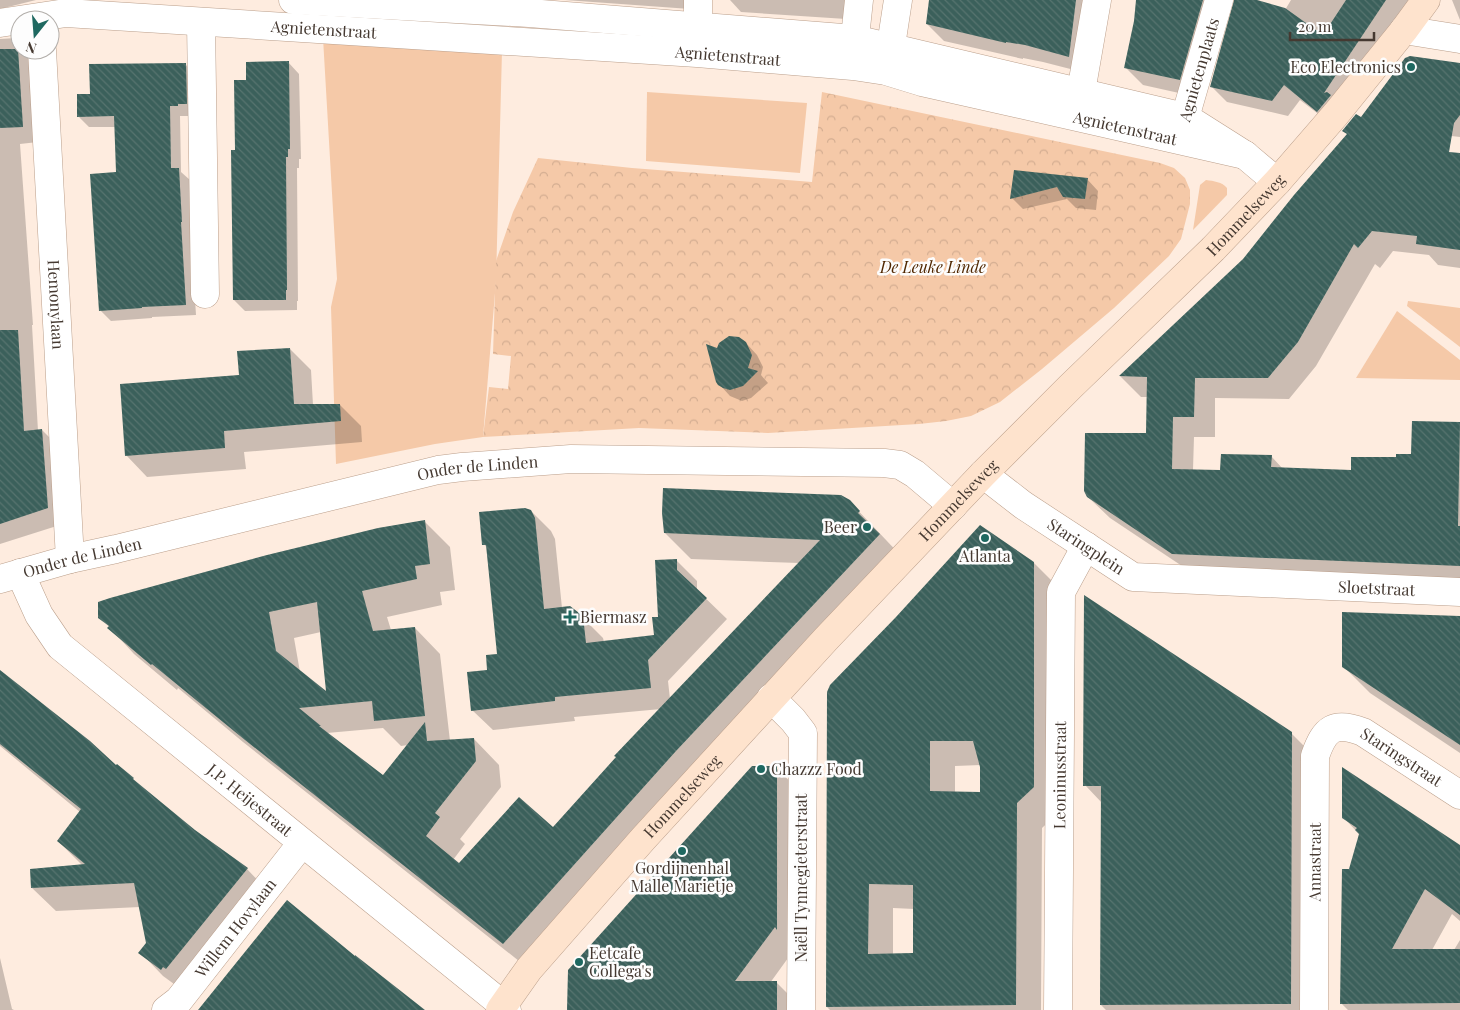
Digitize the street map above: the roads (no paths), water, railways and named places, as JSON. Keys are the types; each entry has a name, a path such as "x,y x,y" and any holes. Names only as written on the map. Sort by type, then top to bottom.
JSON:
{"street":[{"name":"Agnietenstraat","path":"293,0 699,13 855,39 922,82 1079,104 1182,129 1245,155 1277,182"},
{"path":"852,66 860,0"},
{"path":"889,60 898,0"},
{"path":"1079,104 1097,0"},
{"name":"Agnietenplaats","path":"1182,129 1220,0"},
{"name":"Hommelseweg","path":"503,1008 535,962 642,840 771,698 983,474 1070,387 1214,249 1277,182 1336,114 1426,0"},
{"path":"528,7 528,43"},
{"name":"Agnietenstraat","path":"60,13 698,54 852,66 889,60"},
{"path":"698,54 699,13"},
{"path":"201,22 204,294"},
{"path":"1404,30 1460,39"},
{"name":"Hemonylaan","path":"43,60 70,558"},
{"name":"Onder de Linden","path":"10,576 70,558 438,470 462,467 571,459 884,463 900,465 908,469 953,506"},
{"name":"Staringplein","path":"983,474 1023,505 1133,577 1294,585"},
{"name":"Leoninusstraat","path":"1058,1010 1061,592 1086,546"},
{"name":"J.P. Heijestraat","path":"10,576 60,646 503,1008"},
{"name":"Sloetstraat","path":"1294,585 1460,592"},
{"name":"Naëll Tynnegieterstraat","path":"771,698 803,733 801,1010"},
{"name":"Staringstraat","path":"1339,728 1351,728 1363,732 1460,795"},
{"name":"Annastraat","path":"1314,1010 1315,756 1321,740 1330,730 1339,728"},
{"name":"Willem Hovylaan","path":"166,1010 179,1000 302,843"}],"place":[{"name":"Eco Electronics","path":"1411,67"},
{"name":"Beer","path":"867,527"},
{"name":"Atlanta","path":"985,538"},
{"name":"Biermasz","path":"570,617"},
{"name":"Chazzz Food","path":"761,769"},
{"name":"Gordijnenhal Malle Marietje","path":"682,851"},
{"name":"Eetcafe Collega's","path":"579,962"}],"park label":[{"name":"De Leuke Linde","path":"933,267"}]}
